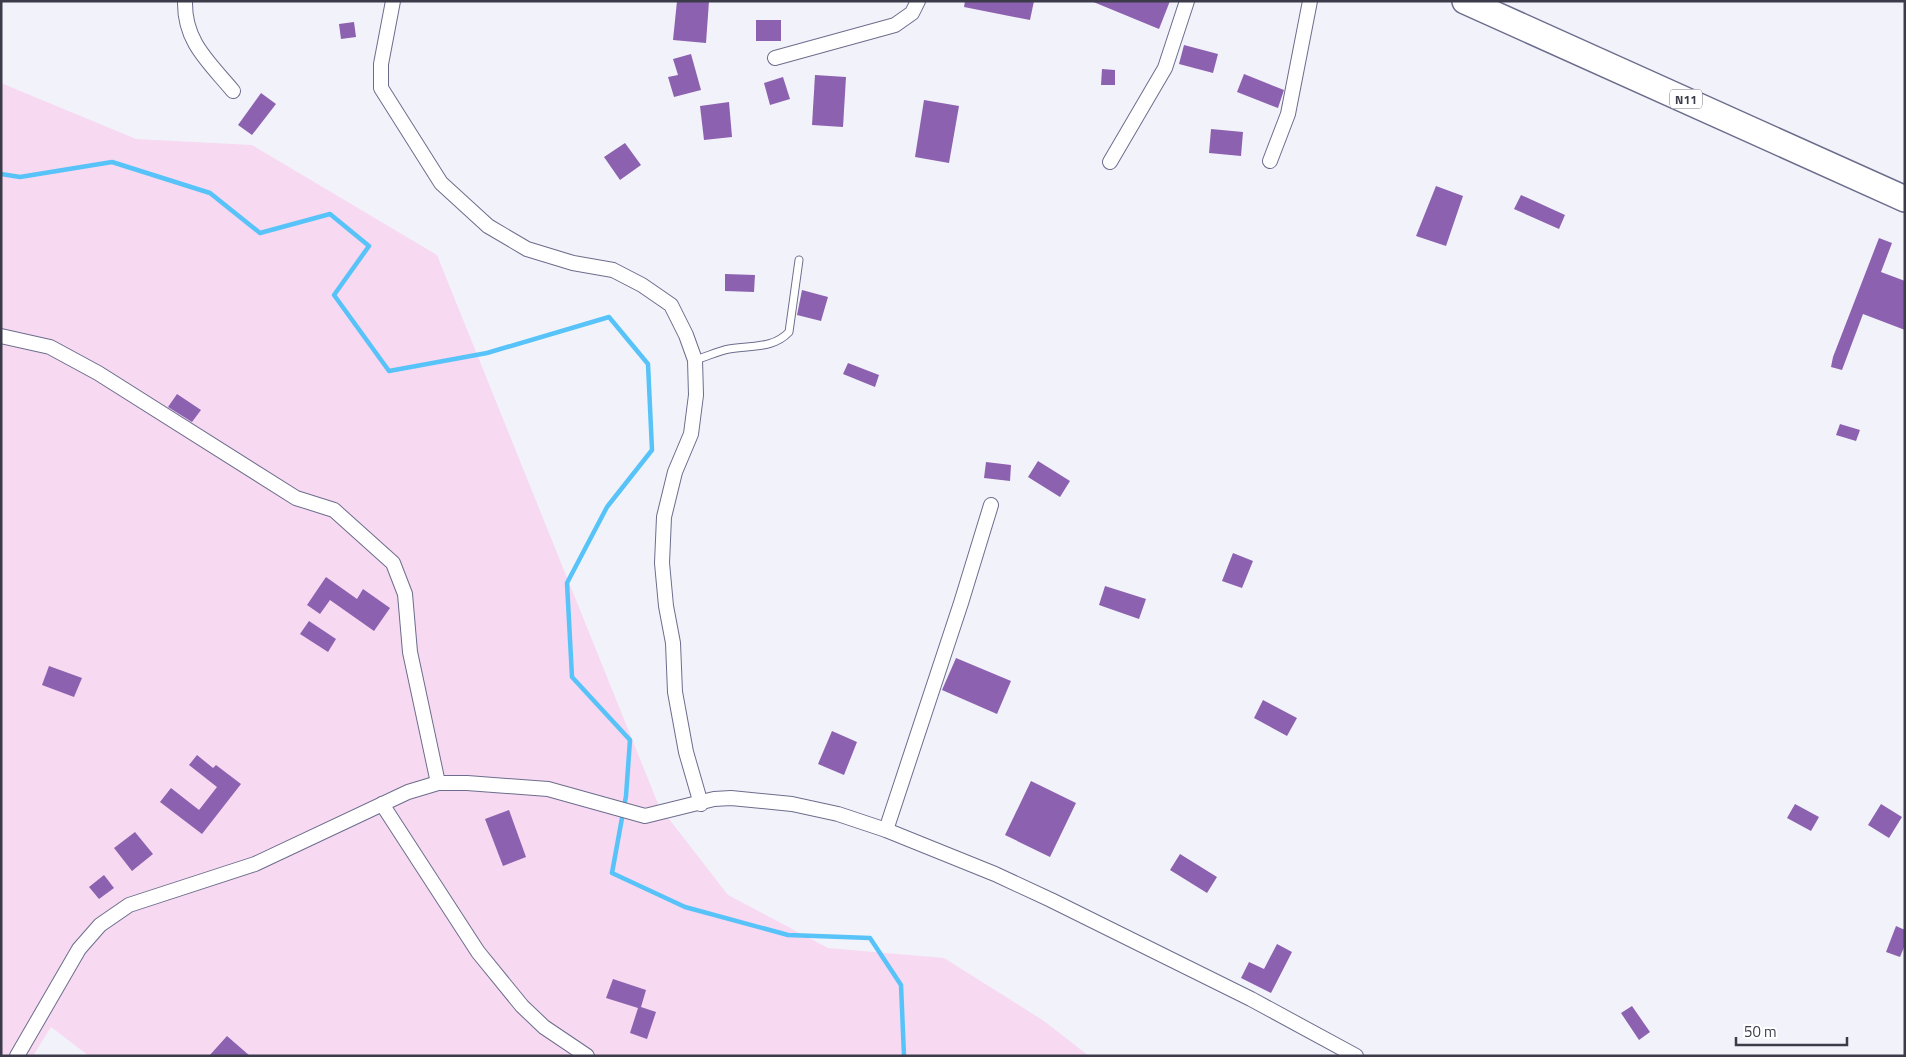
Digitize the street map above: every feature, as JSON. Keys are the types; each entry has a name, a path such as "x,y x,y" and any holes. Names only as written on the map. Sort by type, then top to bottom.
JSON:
{"highway":[{"name":"N11","path":"1465,1 1905,198"}],"street":[{"path":"185,1 185,20 192,40 233,91"},
{"path":"393,1 381,64 381,88 441,183 488,226 527,249 573,263 613,270 642,285 671,306 686,335 695,360 696,395 691,434 675,472 664,518 662,563 666,606 673,643 675,692 686,752 701,804"},
{"path":"775,58 895,25 912,13 918,1"},
{"path":"1110,162 1165,68 1188,1"},
{"path":"1270,161 1288,114 1310,1"},
{"path":"1,336 50,347 98,373 296,498 334,510 393,563 405,594 410,652 438,783"},
{"path":"886,830 961,603 991,505"},
{"path":"17,1056 79,949 100,924 128,905 255,864 408,792 438,783 467,783 548,790 645,816 701,804 714,799 731,798 792,804 838,814 886,830 995,874 1051,900 1251,999 1356,1056"},
{"path":"382,804 478,952 522,1006 544,1027 587,1056"}],"lane":[{"path":"695,360 729,349 758,347 782,340 789,332 799,260"}],"shaded area":[{"path":"1,83 136,139 252,145 437,255 659,806 728,895 828,948 944,958 1044,1021 1089,1056 89,1056 51,1027 33,1056 1,1056"}],"building":[{"path":"677,1 709,1 706,43 673,40"},
{"path":"965,1 1034,1 1030,20 964,7"},
{"path":"1091,1 1170,1 1159,29"},
{"path":"756,20 781,20 781,41 756,41"},
{"path":"354,22 356,37 341,39 339,24"},
{"path":"1184,45 1218,54 1213,73 1179,64"},
{"path":"691,54 701,90 674,97 668,77 678,75 673,59"},
{"path":"1102,69 1115,70 1115,85 1101,85"},
{"path":"1244,74 1284,90 1278,108 1237,92"},
{"path":"815,75 846,77 843,127 812,125"},
{"path":"783,77 790,99 770,105 764,83"},
{"path":"261,93 276,104 252,135 238,125"},
{"path":"924,100 959,106 949,163 915,157"},
{"path":"729,102 732,137 704,140 700,106"},
{"path":"1211,129 1243,132 1241,156 1209,153"},
{"path":"625,143 641,165 620,180 604,157"},
{"path":"1436,186 1463,196 1446,246 1416,236"},
{"path":"1521,195 1565,215 1559,229 1514,209"},
{"path":"1879,238 1892,243 1881,272 1905,281 1905,330 1863,314 1842,370 1831,367 1833,357"},
{"path":"725,274 755,275 754,292 725,291"},
{"path":"802,290 828,297 821,321 797,315"},
{"path":"848,363 879,375 875,387 843,374"},
{"path":"177,394 201,410 192,422 168,407"},
{"path":"1840,424 1860,430 1856,441 1836,435"},
{"path":"1038,461 1070,481 1060,497 1028,477"},
{"path":"986,462 1011,465 1010,481 984,478"},
{"path":"1233,553 1253,561 1242,588 1222,581"},
{"path":"326,577 357,599 363,589 390,608 374,631 330,600 320,614 307,605"},
{"path":"1105,586 1146,599 1139,619 1099,605"},
{"path":"309,621 336,639 328,652 300,634"},
{"path":"956,658 1011,681 997,714 942,690"},
{"path":"49,666 82,678 74,697 42,685"},
{"path":"1263,700 1297,718 1287,736 1254,718"},
{"path":"832,731 857,742 844,775 818,764"},
{"path":"197,755 213,768 216,765 241,784 202,834 160,802 171,788 199,810 217,787 189,765"},
{"path":"1031,781 1076,803 1050,857 1005,835"},
{"path":"1795,804 1819,817 1811,831 1787,818"},
{"path":"1881,804 1902,817 1889,838 1868,825"},
{"path":"509,810 526,857 503,866 485,819"},
{"path":"135,832 153,854 132,871 114,848"},
{"path":"1180,854 1217,877 1207,893 1170,870"},
{"path":"104,875 114,888 99,899 89,887"},
{"path":"1896,926 1905,930 1905,945 1900,957 1886,952"},
{"path":"1277,944 1292,952 1271,993 1241,978 1249,962 1264,969"},
{"path":"613,979 646,990 641,1007 656,1012 647,1039 630,1033 638,1008 606,998"},
{"path":"1632,1006 1650,1032 1639,1040 1621,1013"},
{"path":"227,1036 250,1056 209,1056"}],"waterway":[{"path":"1,174 20,177 112,162 210,193 260,233 330,214 369,246 334,295 389,371 487,353 609,317 648,364 652,450 607,507 567,583 572,677 630,740 626,796 612,873 685,907 788,935 870,938 901,985 904,1056"}]}
